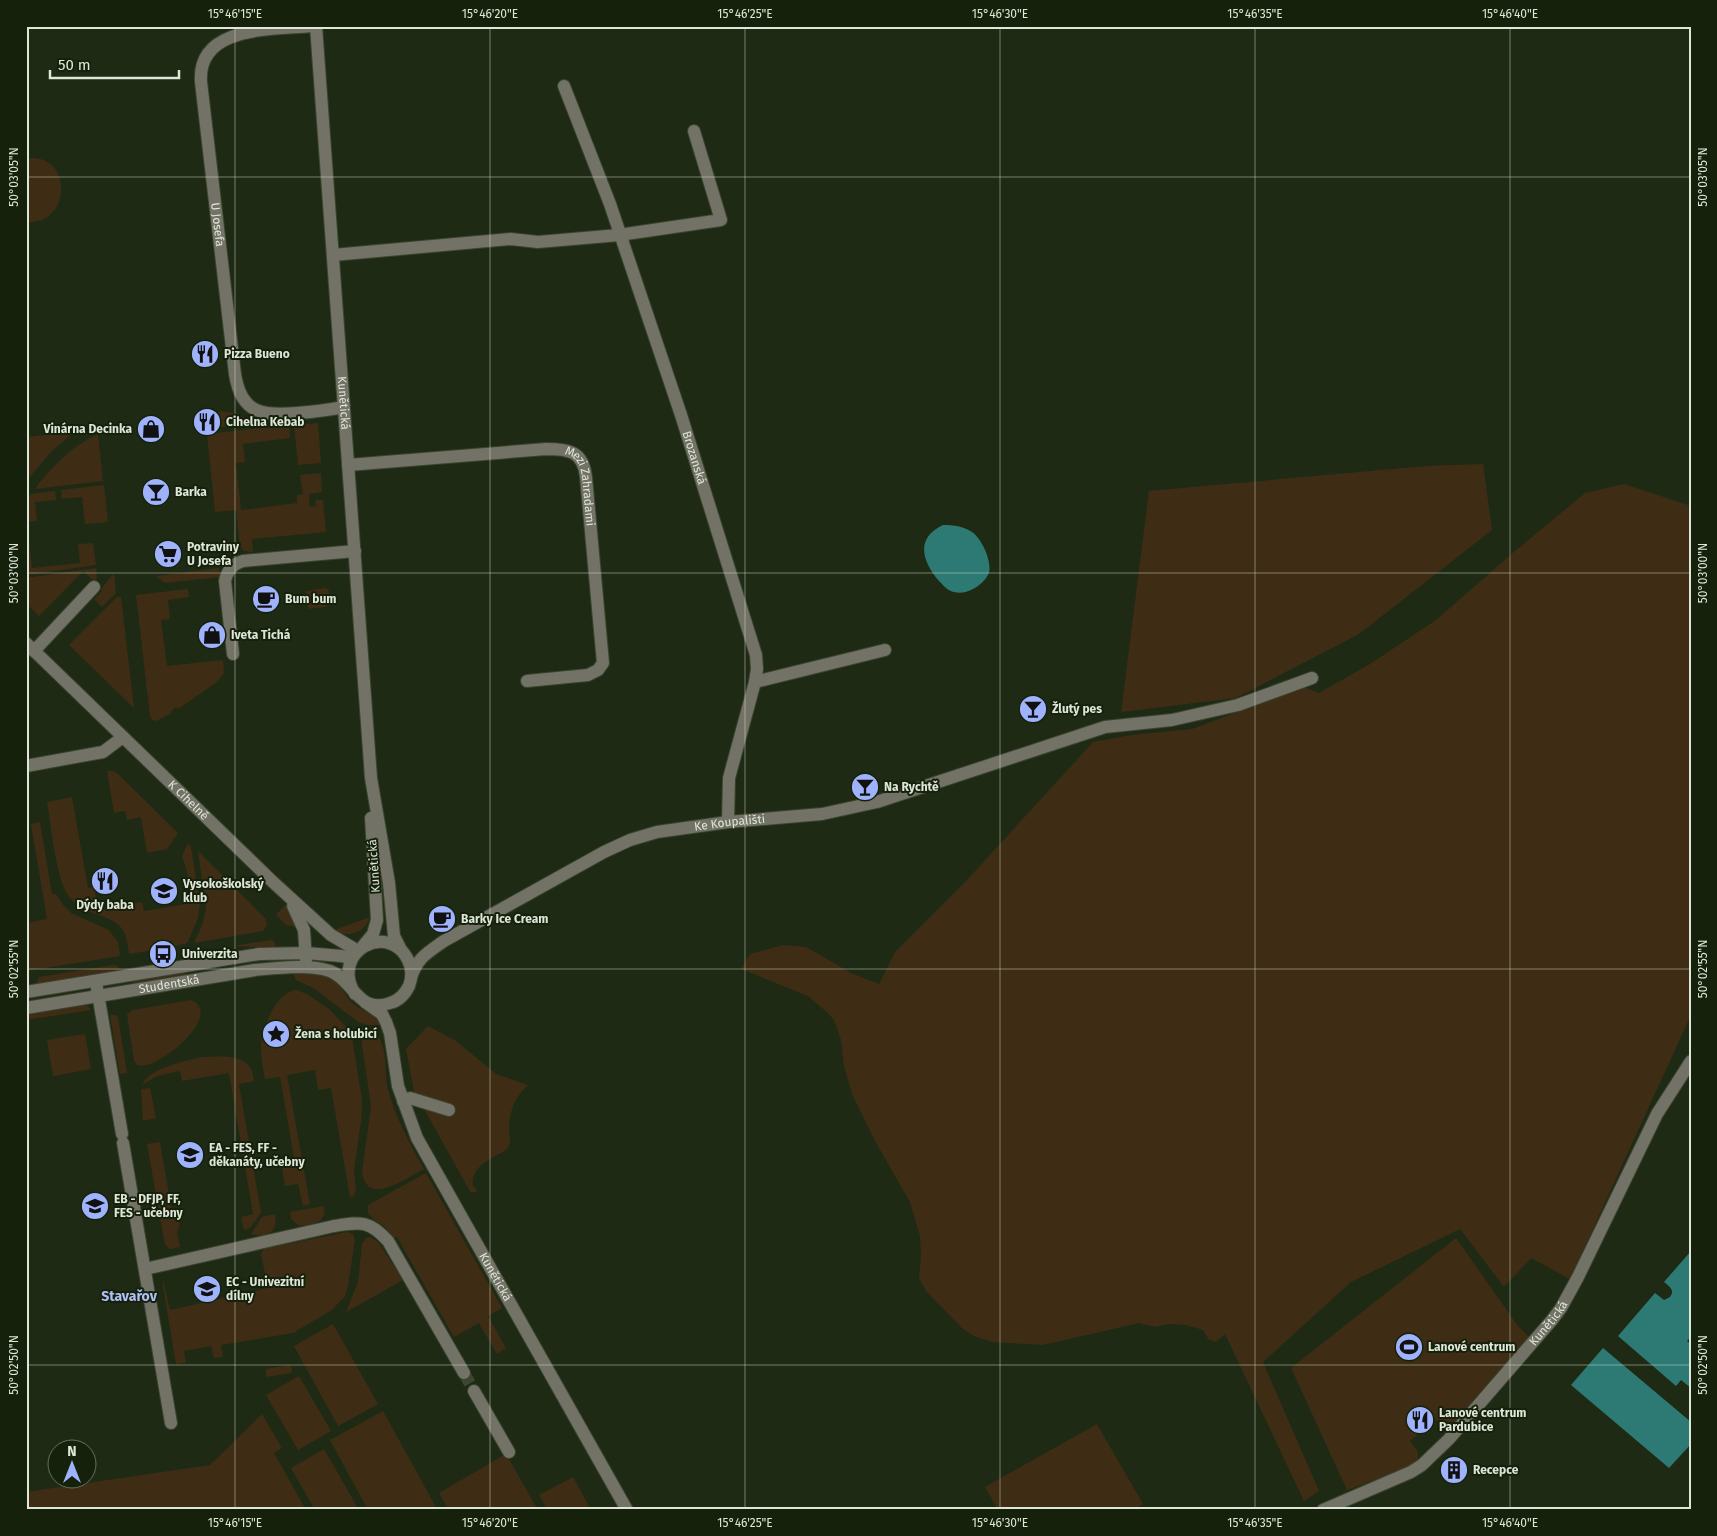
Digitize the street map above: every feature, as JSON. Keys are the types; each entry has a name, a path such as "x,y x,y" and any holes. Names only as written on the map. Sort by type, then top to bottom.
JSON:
{"street":[{"name":"U Josefa","path":"314,26 270,28 226,39 218,43 206,56 201,68 200,82 236,383 250,408 267,415 312,412 344,407"},
{"name":"Kunětická","path":"314,26 333,255 371,778 371,825 377,920 373,934 356,953"},
{"name":"Brozanská","path":"564,86 610,204 682,415 751,638 756,662 755,682 729,778 728,822"},
{"path":"333,255 512,239 538,242 619,235 721,220 694,131"},
{"name":"Mezi Zahradami","path":"348,465 546,449 570,451 580,459 584,464 587,485 603,663 598,670 588,675 527,681"},
{"path":"233,654 225,581 228,571 232,566 243,562 355,551"},
{"path":"30,647 94,587"},
{"name":"K Cihelně","path":"30,647 274,883 331,935 356,953"},
{"path":"755,682 885,650"},
{"name":"Ke Koupališti","path":"409,984 414,968 420,959 444,941 604,852 630,840 657,832 728,822 822,814 877,802 1105,727 1172,720 1238,706 1312,678"},
{"path":"26,766 103,752 123,737"},
{"name":"Kunětická","path":"371,778 389,883 393,928 396,942 402,952"},
{"path":"274,883 289,900 302,923 307,963 312,968"},
{"name":"Ke Koupališti","path":"402,952 444,941"},
{"path":"377,942 390,944 402,952 410,968 409,984 400,998 391,1003 380,1005 360,998 349,982 348,976 348,970 356,953 377,942"},
{"name":"Studentská","path":"26,992 252,955 283,952 338,955 356,953"},
{"name":"Studentská","path":"26,1008 255,970 285,968 312,968 331,971 360,998"},
{"path":"96,981 171,1423"},
{"name":"Kunětická","path":"390,1034 391,1016 409,984"},
{"name":"Kunětická","path":"360,998 382,1014 390,1034 402,1101 416,1138 627,1510"},
{"name":"Kunětická","path":"1323,1510 1411,1472 1422,1465 1449,1439 1552,1320 1578,1277 1657,1114 1691,1061"},
{"path":"402,1101 410,1098 449,1110"},
{"path":"144,1269 334,1226 353,1223 376,1228 388,1241 464,1373"},
{"path":"474,1390 509,1452"}],"shaded area":[{"path":"32,158 45,161 55,168 60,179 61,191 59,203 52,213 42,220 26,224 26,160"},
{"path":"222,411 238,414 257,424 215,428 213,413"},
{"path":"318,423 321,463 298,465 294,425"},
{"path":"289,425 290,438 243,444 245,462 236,463 241,510 297,503 297,495 303,494 300,475 321,473 322,492 309,494 310,507 316,506 315,500 323,500 326,532 252,539 253,552 244,551 240,546 236,510 215,512 207,434"},
{"path":"74,432 52,451 26,481 26,437"},
{"path":"98,434 103,481 35,489 63,457 80,444"},
{"path":"1483,464 1492,530 1359,634 1236,698 1121,712 1149,491 1426,466"},
{"path":"1624,484 1691,506 1691,1015 1570,1279 1531,1258 1504,1287 1460,1229 1351,1282 1263,1362 1319,1491 1304,1501 1225,1334 1216,1342 1209,1340 1203,1330 1186,1325 1168,1324 1155,1327 1139,1323 1043,1345 992,1342 974,1336 963,1329 926,1291 919,1278 920,1236 910,1202 875,1141 852,1094 844,1066 841,1040 834,1020 808,996 741,969 750,954 783,945 806,947 851,973 879,984 895,952 967,880 1093,742 1131,735 1192,729 1304,687 1319,693 1370,664 1436,620 1585,493"},
{"path":"104,485 108,522 85,524 82,497 62,499 61,490"},
{"path":"55,491 56,500 35,502 37,521 27,522 32,568 80,563 78,544 93,543 96,565 26,575 26,502 31,494"},
{"path":"96,568 97,578 94,581 83,571 39,616 26,603 26,578"},
{"path":"219,568 220,577 165,583 156,576"},
{"path":"114,573 116,593 102,607 94,599"},
{"path":"326,588 329,591 330,604 325,607 308,609 306,591"},
{"path":"188,589 189,597 168,600 170,619 161,620 167,666 223,660 224,673 217,682 178,709 176,707 171,711 172,713 156,721 152,720 136,595"},
{"path":"117,597 121,597 134,708 69,645"},
{"path":"107,771 117,773 178,833 167,849 147,853 141,817 127,820 125,811 114,813"},
{"path":"72,797 88,888 94,887 98,910 142,902 144,911 192,903 187,871 182,856 188,843 191,847 200,904 198,918 188,942 174,946 172,941 153,944 154,950 129,954 124,932 119,926 113,921 82,908 68,895 60,877 57,864 47,802"},
{"path":"40,822 52,894 56,894 71,913 109,930 118,942 120,956 26,971 26,923 47,919 31,824"},
{"path":"198,851 266,919 267,925 263,931 194,943 203,923 206,907"},
{"path":"285,905 292,913 296,927 286,925 276,915"},
{"path":"370,917 368,923 355,933 344,934 334,930"},
{"path":"274,941 276,948 232,946"},
{"path":"113,965 118,966 121,971 36,985 39,977"},
{"path":"185,972 185,976 133,986 132,980"},
{"path":"292,972 318,974 335,981 348,999 379,1019 380,1025 367,1025 358,1022 315,989 296,980"},
{"path":"296,990 307,994 329,1009 350,1031 362,1100 354,1171 356,1188 354,1196 350,1197 331,1088 318,1090 315,1070 287,1075 310,1204 303,1206 298,1184 285,1186 282,1166 295,1163 280,1077 265,1079 261,1051 264,1031 276,1004 289,992"},
{"path":"191,1000 200,1007 200,1017 194,1029 172,1052 146,1065 137,1065 134,1061 127,1014 133,1010"},
{"path":"81,1005 88,1006 91,1010 26,1020 26,1014"},
{"path":"110,1015 118,1017 127,1073 120,1074"},
{"path":"428,1026 456,1041 496,1074 528,1085 516,1099 512,1111 509,1123 509,1147 479,1168 473,1179 473,1186 478,1191 471,1193 414,1091 406,1049"},
{"path":"85,1034 91,1069 53,1076 47,1040"},
{"path":"366,1035 377,1036 380,1040 384,1052 387,1084 392,1104 424,1169 398,1183 380,1189 372,1188 366,1183 362,1173 371,1106 362,1044 363,1038"},
{"path":"202,1057 236,1058 247,1064 253,1073 254,1081 239,1084 261,1213 250,1228 244,1230 241,1217 253,1214 229,1073 182,1081 180,1071 157,1076 142,1085 152,1074 160,1070 177,1063"},
{"path":"150,1088 156,1118 143,1121 141,1089"},
{"path":"160,1142 172,1212 180,1223 177,1233 180,1247 170,1249 165,1245 147,1144"},
{"path":"426,1173 502,1308 488,1316 506,1348 497,1354 479,1323 454,1337 397,1237 394,1238 385,1227 368,1213 368,1205"},
{"path":"324,1206 323,1216 318,1222 299,1226 291,1219 290,1212"},
{"path":"275,1214 275,1225 271,1232 263,1235 251,1234 262,1217"},
{"path":"347,1232 353,1234 355,1240 348,1286 345,1296 332,1310 293,1333 221,1345 223,1357 214,1358 211,1346 184,1351 186,1363 176,1364 163,1279 170,1310 268,1288 261,1254 264,1249"},
{"path":"370,1237 378,1242 403,1280 346,1312 358,1282 362,1244 366,1238"},
{"name":"Lanové centrum","path":"1456,1238 1518,1326 1530,1338 1448,1432 1436,1419 1410,1441 1418,1452 1418,1463 1347,1490 1291,1368"},
{"path":"333,1324 378,1404 338,1426 294,1346"},
{"path":"291,1366 291,1373 266,1377 266,1369"},
{"path":"299,1376 331,1431 298,1450 266,1395"},
{"path":"383,1411 437,1509 368,1510 330,1440"},
{"path":"262,1414 282,1448 274,1453 306,1510 26,1510 26,1492 53,1488 98,1488 98,1481 210,1465"},
{"path":"1097,1424 1143,1504 1134,1510 998,1510 985,1487"},
{"path":"324,1449 359,1510 315,1510 291,1468"},
{"path":"506,1454 538,1510 449,1510 439,1493"},
{"path":"573,1477 591,1510 548,1510 539,1495"}],"water":[{"path":"943,525 958,526 972,532 976,535 985,551 990,568 989,573 975,588 959,593 952,591 939,581 929,566 925,558 925,543 928,536 934,530"},
{"path":"1691,1251 1691,1337 1687,1341 1691,1344 1691,1388 1681,1380 1676,1386 1618,1336 1655,1293 1664,1300 1670,1297 1672,1290 1664,1282"},
{"path":"1603,1348 1691,1422 1691,1444 1669,1468 1571,1385"}],"tunnel":[{"path":"464,1373 474,1391"}],"place":[{"name":"Pizza Bueno","path":"205,354"},
{"name":"Cihelna Kebab","path":"207,422"},
{"name":"Vinárna Decinka","path":"151,429"},
{"name":"Barka","path":"156,492"},
{"name":"Potraviny U Josefa","path":"168,554"},
{"name":"Bum bum","path":"266,599"},
{"name":"Iveta Tichá","path":"212,635"},
{"name":"Žlutý pes","path":"1033,709"},
{"name":"Na Rychtě","path":"865,787"},
{"name":"Dýdy baba","path":"105,881"},
{"name":"Vysokoškolský klub","path":"164,891"},
{"name":"Barky Ice Cream","path":"442,919"},
{"name":"Univerzita","path":"163,954"},
{"name":"Žena s holubicí","path":"276,1034"},
{"name":"EA - FES, FF - děkanáty, učebny","path":"190,1155"},
{"name":"EB - DFJP, FF, FES - učebny","path":"95,1206"},
{"name":"EC - Univezitní dílny","path":"207,1289"},
{"name":"Lanové centrum","path":"1409,1347"},
{"name":"Lanové centrum Pardubice","path":"1420,1420"},
{"name":"Recepce","path":"1454,1470"}],"district":[{"name":"Stavařov","path":"129,1296"}]}
